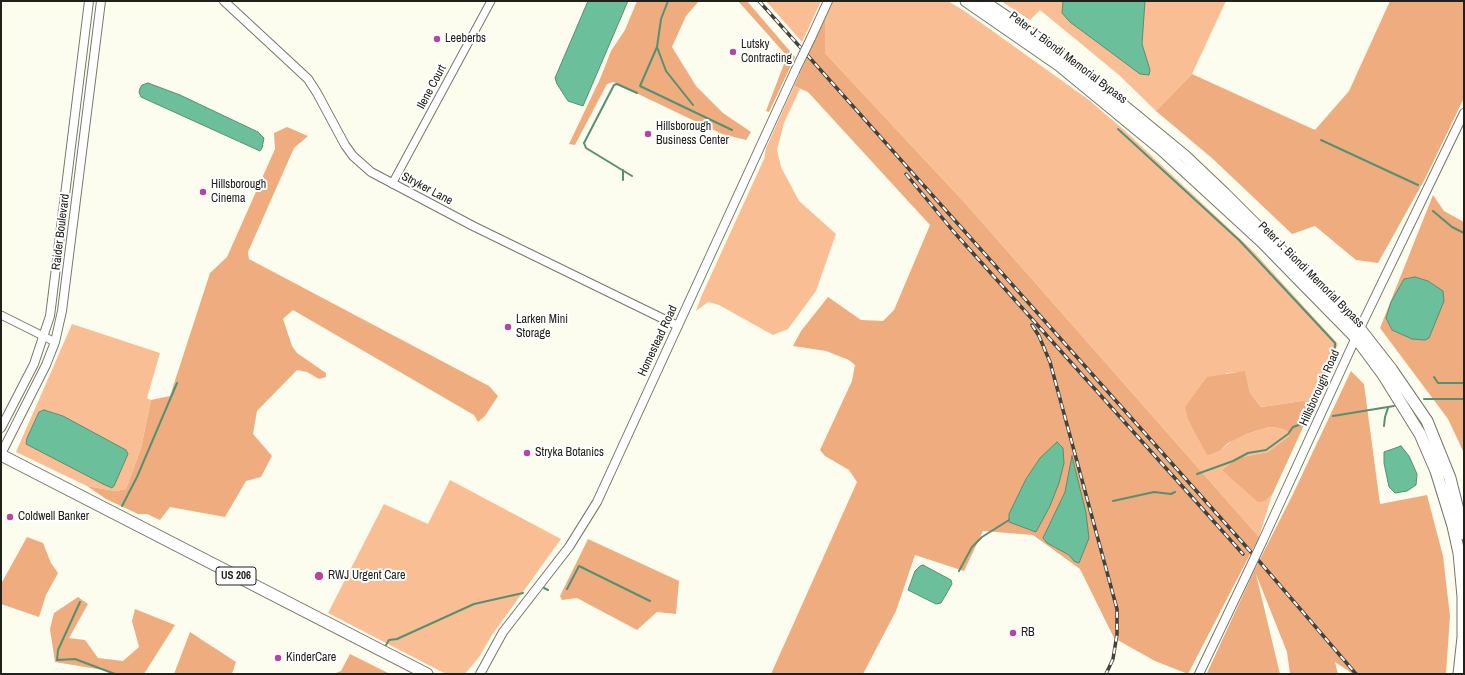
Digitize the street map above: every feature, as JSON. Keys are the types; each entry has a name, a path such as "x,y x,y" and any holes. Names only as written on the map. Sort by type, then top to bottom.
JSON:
{"main road":[{"name":"Peter J. Biondi Memorial Bypass","path":"966,1 1046,55 1133,125 1262,242 1358,334 1413,421 1436,471 1445,496 1453,526 1462,580 1464,614 1459,674"},
{"name":"Peter J. Biondi Memorial Bypass","path":"982,1 1044,42 1185,156 1231,200 1392,370 1427,421 1450,478 1464,534"},
{"name":"US 206","path":"1,454 427,674"}],"street":[{"name":"Raider Boulevard","path":"1,428 34,364 44,337 52,301 89,1"},
{"name":"Raider Boulevard","path":"1,454 42,374 55,342 62,311 101,1"},
{"name":"Stryker Lane","path":"224,1 308,79 317,93 339,136 353,156 371,172 473,226 678,326"},
{"name":"Ilene Court","path":"392,184 491,1"},
{"name":"Homestead Road","path":"480,674 502,632 569,547 591,512 828,1"},
{"name":"Hillsborough Road","path":"1199,674 1263,540 1358,334 1464,113"},
{"path":"1,315 55,342"}],"shaded area":[{"path":"588,1 628,1 583,106 568,101 557,84 555,78"},
{"path":"637,1 699,1 686,16 672,47 696,86 723,113 751,132 746,140 722,134 613,82 607,84 575,145 569,144 600,79 611,51 625,30"},
{"path":"738,1 747,1 795,57 769,112 766,111 787,56"},
{"path":"766,1 821,1 802,42"},
{"path":"833,1 948,1 966,12 1089,100 1124,130 1253,251 1338,344 1316,399 1261,407 1250,393 1245,372 1226,373 1199,440 1207,456 1220,451 1236,437 1269,427 1287,431 1289,436 1268,452 1237,458 1222,470 1265,501 1272,495 1259,537 965,203 825,53 825,18"},
{"path":"1001,1 1226,1 1192,74 1156,111 1119,75 1040,10 1030,20"},
{"path":"1063,1 1145,1 1142,44 1150,70 1149,75 1140,74 1070,22 1062,13"},
{"path":"1390,1 1464,1 1464,98 1426,177 1378,263 1356,260 1315,226 1292,234 1213,159 1156,111 1192,74 1315,130 1349,91"},
{"path":"825,18 825,53 965,203 1259,537 1188,674 1155,661 1114,638 1080,569 1033,535 983,531 964,571 915,555 896,611 863,674 771,674 857,482 849,470 825,456 820,450 852,381 855,365 849,360 826,351 793,346 801,331 828,297 861,320 883,321 894,310 930,225 808,92 794,86"},
{"path":"148,83 180,95 258,132 264,138 262,148 260,151 141,97 139,92 140,88 142,85"},
{"path":"794,86 800,89 784,123 777,150 781,167 799,201 836,234 816,291 788,329 773,335 719,305 708,302 696,311 764,159 766,148"},
{"path":"287,127 308,136 294,148 248,252 249,259 489,386 498,396 485,416 478,422 474,415 293,310 283,319 292,346 297,353 326,373 326,377 319,379 307,372 297,370 257,411 253,434 272,456 261,477 246,481 225,517 170,507 160,520 147,514 138,514 106,499 87,486 115,491 126,489 141,448 151,400 170,396 210,273 227,257 275,149 274,133"},
{"path":"1433,195 1444,211 1464,222 1464,453 1448,419 1380,328"},
{"path":"1415,277 1428,281 1443,291 1444,301 1429,338 1425,340 1412,339 1392,330 1386,318 1391,302 1404,279"},
{"path":"72,324 160,353 147,398 151,400 141,448 126,489 115,491 87,486 16,452"},
{"path":"1245,371 1250,393 1261,407 1316,399 1272,495 1265,501 1258,502 1222,470 1237,458 1268,452 1289,436 1287,431 1269,427 1246,434 1228,443 1220,451 1207,456 1188,419 1185,407 1207,377"},
{"path":"1351,371 1364,384 1380,504 1427,495 1443,556 1450,616 1446,674 1353,674 1335,662 1338,674 1290,674 1287,652 1256,574 1280,674 1209,674 1207,673 1255,569 1292,496"},
{"path":"44,410 63,416 126,450 128,454 112,488 26,444 27,438 39,412"},
{"path":"1057,442 1063,448 1064,463 1059,483 1050,506 1036,532 1009,522 1009,514 1026,479 1040,458"},
{"path":"1401,446 1409,456 1417,474 1416,485 1407,491 1395,493 1389,487 1384,463 1384,452"},
{"path":"1072,456 1086,513 1089,538 1079,563 1074,561 1069,555 1047,543 1043,538 1065,492"},
{"path":"450,480 561,539 492,635 479,657 465,674 446,674 328,613 384,504 428,524"},
{"path":"27,537 43,543 51,563 58,573 46,595 39,617 1,604 1,584"},
{"path":"588,539 679,581 676,614 657,612 637,630 577,598 562,600 560,596"},
{"path":"923,565 951,580 952,584 941,603 936,604 908,590 915,571"},
{"path":"78,597 88,604 69,638 85,640 98,658 123,661 139,647 132,621 135,609 175,625 144,674 111,674 109,671 55,662 50,629 54,613"},
{"path":"190,632 236,662 232,674 174,674"},
{"path":"350,654 390,674 333,674 341,671"}],"waterway":[{"path":"668,1 661,19 657,47 666,71 693,105"},
{"path":"657,47 640,86 732,130"},
{"path":"632,176 586,148 584,143 614,85 617,84 637,93"},
{"path":"1118,129 1240,241 1335,343 1327,369 1311,402 1301,416 1299,425"},
{"path":"1321,140 1418,185"},
{"path":"623,170 623,180"},
{"path":"1433,211 1452,227 1464,233"},
{"path":"1434,377 1438,383 1464,383"},
{"path":"122,506 137,477 177,383"},
{"path":"1424,399 1464,399"},
{"path":"1333,416 1394,406"},
{"path":"1384,426 1388,408"},
{"path":"1197,474 1233,461 1248,453 1266,450 1288,434 1293,427 1304,423"},
{"path":"1113,501 1154,492 1171,494 1175,492"},
{"path":"959,571 972,547 982,537 1009,520"},
{"path":"567,589 579,566 650,601"},
{"path":"544,588 548,590"},
{"path":"386,645 389,640 397,639 474,604 523,593"},
{"path":"80,602 58,650 57,660 75,659 115,674"}],"railway":[{"path":"759,1 1259,561 1356,674"},
{"path":"906,174 953,231 1243,554"},
{"path":"1032,325 1039,336 1050,362 1117,609 1117,634 1113,659 1106,674"}],"place":[{"name":"Leeberbs","path":"437,39"},
{"name":"Lutsky Contracting","path":"733,52"},
{"name":"Hillsborough Business Center","path":"648,134"},
{"name":"Hillsborough Cinema","path":"203,192"},
{"name":"Larken Mini Storage","path":"508,327"},
{"name":"Stryka Botanics","path":"527,453"},
{"name":"Coldwell Banker","path":"10,517"},
{"name":"RWJ Urgent Care","path":"319,576"},
{"name":"RB","path":"1013,633"},
{"name":"KinderCare","path":"278,658"}]}
